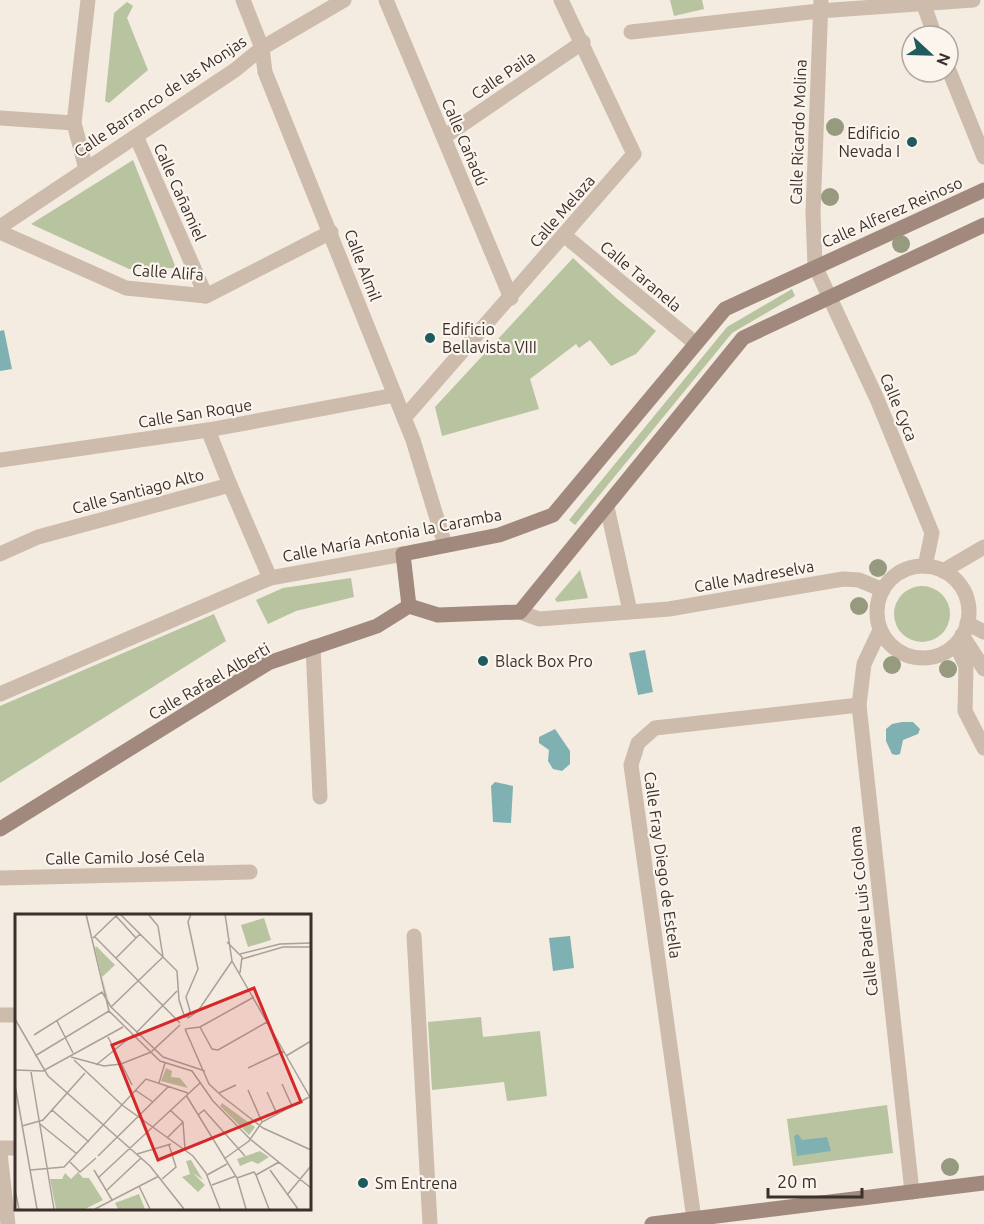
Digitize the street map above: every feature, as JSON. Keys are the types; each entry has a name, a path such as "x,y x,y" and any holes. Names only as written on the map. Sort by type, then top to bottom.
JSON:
{"street":[{"path":"86,169 74,123 88,0"},
{"name":"Calle Almil","path":"243,0 262,48 265,72 404,418 445,545"},
{"name":"Calle Barranco de las Monjas","path":"0,227 235,70 262,48 344,0"},
{"name":"Calle Cañadú","path":"386,0 511,298"},
{"name":"Calle Melaza","path":"404,418 511,298 634,154 583,42 561,0"},
{"path":"631,32 820,6 973,0"},
{"path":"922,2 930,24"},
{"name":"Calle Ricardo Molina","path":"814,266 820,6"},
{"name":"Calle Paila","path":"444,137 583,42"},
{"path":"954,84 984,157"},
{"path":"0,118 74,123"},
{"name":"Calle Cañamiel","path":"136,136 206,296"},
{"name":"Calle Alferez Reinoso","path":"814,266 984,190"},
{"path":"519,612 607,507 742,338 984,225"},
{"name":"Calle Alifa","path":"0,232 126,288 206,296 331,232"},
{"name":"Calle Taranela","path":"565,236 694,343"},
{"name":"Calle Cyca","path":"814,266 877,399 932,533 925,566"},
{"name":"Calle María Antonia la Caramba","path":"0,694 270,578 499,535 553,515 630,425 694,343 725,309 814,266"},
{"name":"Calle San Roque","path":"0,460 208,430 395,395"},
{"name":"Calle Santiago Alto","path":"0,554 38,537 231,485 208,430"},
{"path":"231,485 270,578"},
{"path":"404,554 409,606 438,615 519,612 539,619 630,611 607,507"},
{"path":"943,571 984,547"},
{"path":"984,632 962,634 943,654 929,658 914,658 899,652 888,643 880,630 878,603 883,590 900,572 925,566 943,571 956,580 969,608 962,634 966,666 965,711 984,748"},
{"name":"Calle Madreselva","path":"630,611 669,609 843,579 859,580 883,590"},
{"name":"Calle Rafael Alberti","path":"0,829 268,663 377,626 409,606"},
{"name":"Calle Padre Luis Coloma","path":"880,630 864,664 859,705 912,1192"},
{"path":"962,634 984,669"},
{"path":"313,647 320,797"},
{"name":"Calle Fray Diego de Estella","path":"694,1219 631,765 638,743 655,728 859,705"},
{"name":"Calle Camilo José Cela","path":"0,878 250,872"},
{"path":"414,936 430,1224"},
{"path":"0,1153 8,1224"},
{"path":"652,1224 984,1183"}],"green space":[{"path":"670,0 702,0 704,9 674,16"},
{"path":"127,2 133,6 127,18 148,70 109,103 105,101 114,13"},
{"path":"133,160 176,268 129,269 31,224"},
{"path":"573,258 656,331 636,354 611,366 590,340 579,348 576,344 530,379 539,409 442,436 435,407"},
{"path":"792,289 795,296 732,333 575,525 569,520 727,327"},
{"path":"580,570 588,598 557,602 555,599"},
{"path":"351,578 354,597 296,611 268,624 256,600 283,588"},
{"path":"922,586 933,588 942,594 948,603 950,614 948,625 942,634 933,640 922,642 911,640 902,634 896,625 894,614 896,603 902,594 911,588"},
{"path":"214,614 226,641 0,783 0,706"},
{"path":"481,1017 483,1037 540,1031 547,1096 507,1101 504,1082 432,1090 428,1022"},
{"path":"887,1105 893,1153 793,1166 787,1119"}],"water":[{"path":"4,330 12,369 0,371 0,331"},
{"path":"645,650 653,692 638,695 629,653"},
{"path":"913,722 920,729 918,734 903,740 900,754 896,755 892,754 886,741 886,729 892,724"},
{"path":"555,729 570,751 570,764 562,771 553,769 548,761 549,750 539,743 539,737"},
{"path":"495,782 513,786 511,823 493,822 491,786"},
{"path":"570,936 574,968 553,971 549,938"},
{"path":"798,1134 802,1140 827,1137 831,1151 797,1156 794,1136"}],"place":[{"name":"Edificio Nevada I","path":"912,142"},
{"name":"Edificio Bellavista VIII","path":"430,338"},
{"name":"Black Box Pro","path":"483,661"},
{"name":"Sm Entrena","path":"363,1183"}]}
